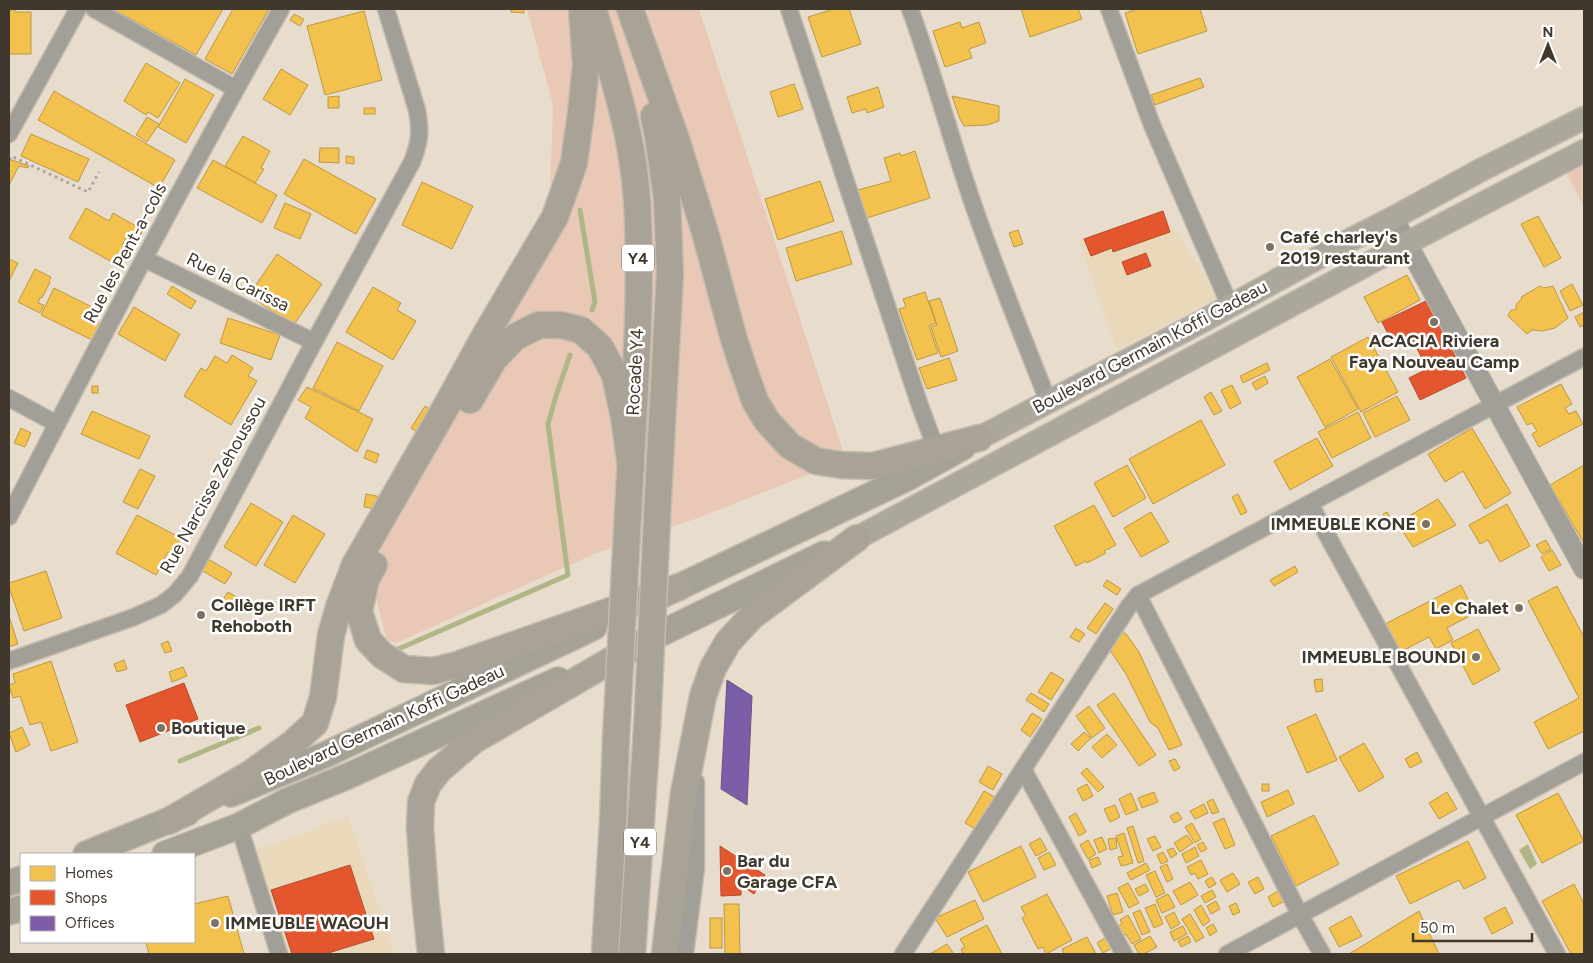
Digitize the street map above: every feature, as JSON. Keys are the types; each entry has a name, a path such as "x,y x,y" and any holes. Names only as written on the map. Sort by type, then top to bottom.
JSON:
{"highway":[{"path":"169,820 250,774 292,744 315,723 323,697 331,635 339,607 355,565 448,405 486,334 555,217 574,163 581,112 586,65 582,9"},
{"name":"Rocade Y4","path":"593,9 614,76 629,139 637,200 639,293 605,954"},
{"path":"629,9 676,138 743,367 755,401 767,421 790,446 816,461 841,465 873,466 938,455 979,438"},
{"name":"Rocade Y4","path":"629,9 658,135 667,198 670,274 647,730 632,954"},
{"path":"631,467 624,417 615,375 600,347 581,330 561,325 539,325 514,337 494,359 366,579 359,610 368,640 382,655 404,669 433,671 458,665 679,587"},
{"path":"664,954 684,793 703,696 713,668 728,642 752,616 857,538"},
{"path":"431,954 424,896 420,827 421,802 428,784 439,770 474,740 636,646"}],"main road":[{"name":"Boulevard Germain Koffi Gadeau","path":"979,438 1134,358 1479,170 1584,118"},
{"name":"Boulevard Germain Koffi Gadeau","path":"168,853 239,826 288,801 348,776 636,646 857,538 1407,243 1584,151"},
{"name":"Boulevard Germain Koffi Gadeau","path":"88,853 327,754 907,478 938,455"}],"street":[{"path":"9,134 78,9"},
{"path":"94,9 236,89"},
{"name":"Rue les Pent-a-cols","path":"9,517 236,89 281,9"},
{"name":"Rue Narcisse Zehoussou","path":"9,662 162,605 175,594 190,576 412,162 419,144 420,128 417,110 386,9"},
{"path":"789,9 919,403 938,455"},
{"path":"910,9 966,184 1048,401"},
{"path":"1109,9 1152,125 1230,306"},
{"path":"1393,218 1584,569"},
{"name":"Rue la Carissa","path":"145,259 314,342"},
{"path":"903,954 1129,606 1138,595 1584,357"},
{"path":"9,398 57,424"},
{"path":"1310,504 1557,954"},
{"path":"1138,595 1300,915 1322,954"},
{"path":"685,954 696,868 696,734"},
{"path":"1226,954 1584,762"},
{"path":"1023,769 1124,954"},
{"path":"239,826 279,954"}],"path":[{"path":"9,159 11,156 88,192 99,172"}],"shaded area":[{"path":"527,9 699,9 846,460 695,519 594,554 396,643 387,640 366,561 548,250 553,105"},
{"path":"1584,163 1584,207 1566,172"},
{"path":"1163,211 1218,298 1117,350 1079,240"},
{"path":"349,816 394,954 269,954 238,857"},
{"path":"1528,844 1537,864 1530,869 1519,850"}],"building: Homes":[{"path":"9,9 15,9 15,12 31,12 31,54 9,54"},
{"path":"113,9 223,9 196,55"},
{"path":"233,9 269,9 232,74 205,59"},
{"path":"511,9 524,9 524,13 511,12"},
{"path":"834,9 849,9 861,44 822,57 808,17"},
{"path":"1021,9 1078,9 1082,19 1030,37"},
{"path":"1138,9 1200,9 1207,31 1138,54 1125,13"},
{"path":"364,11 382,80 325,95 307,26"},
{"path":"294,14 304,19 300,26 290,20"},
{"path":"960,22 962,28 979,22 986,43 969,49 972,58 945,67 933,31"},
{"path":"146,63 180,83 158,118 148,112 146,115 124,101"},
{"path":"281,69 308,85 290,115 263,99"},
{"path":"1200,78 1204,87 1155,105 1151,95"},
{"path":"185,79 214,95 186,143 158,127"},
{"path":"794,84 803,109 778,117 770,92"},
{"path":"878,87 884,107 867,113 866,109 852,113 847,97"},
{"path":"54,91 175,160 159,188 38,120"},
{"path":"339,96 339,108 328,108 328,97"},
{"path":"952,96 999,106 999,121 987,125 964,126"},
{"path":"364,108 375,108 375,114 364,114"},
{"path":"147,117 159,124 147,142 136,135"},
{"path":"31,134 89,159 78,182 21,156"},
{"path":"243,136 270,151 261,168 264,169 255,183 225,166"},
{"path":"320,148 339,148 339,163 319,162"},
{"path":"915,151 930,198 867,218 858,190 891,181 884,158 900,153 901,156"},
{"path":"346,156 354,157 354,164 346,163"},
{"path":"9,159 29,166 28,168 19,166 9,185"},
{"path":"304,159 376,199 356,234 284,194"},
{"path":"213,160 277,195 262,223 197,188"},
{"path":"820,181 834,221 778,240 765,199"},
{"path":"422,182 473,206 452,249 402,225"},
{"path":"285,203 311,214 300,239 274,228"},
{"path":"86,208 109,221 113,213 143,230 136,243 126,238 122,246 128,249 119,266 69,238"},
{"path":"1538,216 1561,258 1544,267 1521,224"},
{"path":"1018,230 1023,244 1014,247 1009,233"},
{"path":"842,231 852,264 796,281 786,248"},
{"path":"277,254 322,284 293,326 249,295"},
{"path":"9,259 18,263 9,281"},
{"path":"35,269 51,277 38,303 44,305 40,313 18,302"},
{"path":"1407,275 1420,300 1378,323 1364,297"},
{"path":"1572,284 1583,305 1570,311 1560,291"},
{"path":"172,286 196,301 191,309 167,294"},
{"path":"1540,286 1544,288 1553,286 1568,318 1555,328 1542,331 1532,330 1527,334 1508,316 1511,310 1516,310 1516,305 1521,297"},
{"path":"373,287 401,303 397,310 416,321 393,360 346,332"},
{"path":"54,288 98,310 93,321 100,324 92,340 41,315"},
{"path":"925,292 936,323 929,326 938,353 917,360 899,309 906,307 903,299"},
{"path":"940,298 958,351 941,357 931,327 937,325 929,301"},
{"path":"134,307 180,334 165,361 118,334"},
{"path":"1584,312 1584,325 1580,327 1575,317"},
{"path":"228,318 280,335 271,360 220,343"},
{"path":"1368,337 1398,392 1361,412 1331,357"},
{"path":"337,342 383,366 359,411 313,388"},
{"path":"232,355 253,368 248,376 257,381 231,425 184,396 201,368 206,371 215,356 227,363"},
{"path":"949,358 957,380 927,389 919,368"},
{"path":"1330,359 1358,409 1325,427 1297,377"},
{"path":"1267,363 1270,370 1243,383 1240,376"},
{"path":"1265,376 1268,383 1256,390 1252,383"},
{"path":"1561,384 1572,404 1565,408 1569,414 1576,411 1583,424 1539,447 1532,434 1537,431 1532,423 1527,425 1517,407"},
{"path":"1232,385 1241,403 1230,409 1221,390"},
{"path":"92,386 98,386 98,393 92,393"},
{"path":"307,387 373,419 357,452 305,418 311,407 298,400"},
{"path":"1211,392 1222,411 1214,415 1204,397"},
{"path":"1397,396 1410,420 1375,437 1363,413"},
{"path":"425,406 436,413 422,435 411,428"},
{"path":"92,411 150,436 139,459 81,434"},
{"path":"1358,412 1371,438 1332,458 1318,432"},
{"path":"1201,420 1225,465 1153,504 1129,459"},
{"path":"21,428 31,433 25,447 14,443"},
{"path":"1472,428 1511,493 1485,509 1463,471 1445,482 1428,454"},
{"path":"1317,438 1333,466 1290,490 1274,461"},
{"path":"367,450 379,454 376,463 364,458"},
{"path":"1127,465 1146,498 1113,517 1094,483"},
{"path":"1584,465 1584,543 1550,485"},
{"path":"140,469 155,476 138,509 123,502"},
{"path":"366,494 386,498 371,512 371,508 364,507"},
{"path":"1238,494 1247,512 1241,515 1232,497"},
{"name":"IMMEUBLE KONE","path":"1438,499 1456,525 1413,547 1397,523"},
{"path":"251,503 283,522 256,566 224,547"},
{"path":"1507,504 1530,546 1500,562 1488,540 1480,544 1469,525"},
{"path":"1094,505 1116,545 1104,551 1106,553 1087,563 1086,561 1076,566 1054,526"},
{"path":"1151,512 1169,542 1141,557 1124,528"},
{"path":"1387,512 1393,523 1388,525 1383,514"},
{"path":"137,515 181,538 172,554 168,552 156,575 116,553"},
{"path":"293,515 325,534 295,583 264,565"},
{"path":"1546,540 1551,549 1542,554 1536,545"},
{"path":"1552,550 1561,565 1549,571 1541,557"},
{"path":"208,559 232,573 225,584 201,570"},
{"path":"1295,566 1298,572 1274,586 1270,580"},
{"path":"46,571 62,618 24,631 9,583"},
{"path":"1107,580 1121,589 1117,595 1103,586"},
{"path":"1461,585 1475,613 1447,628 1453,640 1436,649 1429,637 1400,652 1385,624"},
{"path":"1557,586 1584,637 1584,731 1548,749 1534,722 1579,698 1528,601"},
{"path":"228,592 249,604 244,613 222,601"},
{"path":"1105,603 1113,609 1096,634 1087,628"},
{"path":"9,616 18,644 9,647"},
{"path":"1076,628 1085,634 1079,642 1070,637"},
{"path":"1120,629 1127,635 1139,652 1182,745 1169,750 1158,728 1150,722 1126,674 1107,646"},
{"name":"IMMEUBLE BOUNDI","path":"1478,629 1500,670 1473,685 1451,643"},
{"path":"168,641 172,651 165,653 161,644"},
{"path":"124,660 127,669 117,672 114,664"},
{"path":"51,661 78,742 51,751 41,722 30,725 20,696 13,698 9,685 15,683 13,674"},
{"path":"183,667 187,676 172,682 169,672"},
{"path":"1051,672 1064,680 1051,700 1038,692"},
{"path":"1322,679 1323,691 1316,692 1314,680"},
{"path":"1031,693 1049,704 1044,712 1026,700"},
{"path":"1114,693 1156,755 1139,766 1097,705"},
{"path":"1089,706 1105,728 1092,738 1076,716"},
{"path":"1032,713 1042,719 1030,737 1021,730"},
{"path":"1316,714 1337,760 1307,773 1287,727"},
{"path":"22,727 30,745 16,752 9,733"},
{"path":"1084,732 1091,738 1078,751 1071,744"},
{"path":"1107,734 1117,745 1102,758 1092,747"},
{"path":"1364,743 1384,777 1359,792 1339,757"},
{"path":"1417,752 1422,762 1410,768 1405,759"},
{"path":"1175,759 1180,768 1174,771 1169,761"},
{"path":"988,766 1002,774 993,790 979,782"},
{"path":"1087,768 1104,787 1098,792 1081,773"},
{"path":"1087,784 1093,796 1083,801 1077,789"},
{"path":"1262,784 1269,784 1269,791 1262,791"},
{"path":"1288,790 1294,804 1267,817 1261,802"},
{"path":"984,791 996,798 977,830 965,823"},
{"path":"1154,792 1158,802 1142,808 1138,798"},
{"path":"1447,792 1457,809 1439,819 1429,803"},
{"path":"1131,793 1138,810 1126,815 1119,799"},
{"path":"1558,793 1584,841 1542,863 1516,815"},
{"path":"1213,799 1219,812 1212,814 1207,802"},
{"path":"1204,804 1208,813 1195,819 1190,811"},
{"path":"1115,805 1120,817 1110,822 1104,809"},
{"path":"1178,812 1182,819 1174,823 1170,816"},
{"path":"1076,813 1086,832 1079,836 1069,817"},
{"path":"1314,815 1339,864 1296,886 1271,836"},
{"path":"1224,818 1235,845 1225,849 1213,823"},
{"path":"1192,823 1201,839 1195,843 1185,827"},
{"path":"1133,826 1144,861 1138,863 1127,828"},
{"path":"1124,833 1133,863 1121,866 1118,857 1123,856 1116,836"},
{"path":"1187,835 1193,843 1180,852 1174,843"},
{"path":"1155,836 1161,847 1153,851 1147,839"},
{"path":"1102,837 1107,849 1099,853 1094,840"},
{"path":"1040,838 1047,850 1036,856 1029,844"},
{"path":"1116,838 1117,848 1110,850 1108,839"},
{"path":"1088,840 1096,854 1088,859 1080,845"},
{"path":"1468,841 1486,878 1464,889 1459,880 1410,904 1396,876"},
{"path":"1203,842 1207,849 1201,852 1197,845"},
{"path":"1021,846 1036,877 983,902 968,872"},
{"path":"1195,847 1199,856 1186,863 1182,854"},
{"path":"1173,848 1177,854 1171,858 1167,850"},
{"path":"1049,852 1056,865 1044,870 1038,858"},
{"path":"1163,852 1168,861 1161,864 1157,855"},
{"path":"1098,857 1101,864 1092,868 1089,860"},
{"path":"1201,860 1208,874 1198,879 1195,873 1191,875 1187,867"},
{"path":"1146,863 1150,870 1131,880 1127,873"},
{"path":"1167,864 1173,879 1167,882 1160,867"},
{"path":"1155,871 1165,893 1156,897 1146,875"},
{"path":"1233,873 1240,884 1227,892 1220,880"},
{"path":"1212,877 1216,884 1209,888 1205,881"},
{"path":"1258,877 1264,889 1255,894 1248,882"},
{"path":"1190,882 1198,895 1181,905 1173,891"},
{"path":"1128,883 1139,903 1129,908 1118,888"},
{"path":"1145,884 1149,891 1139,896 1135,889"},
{"path":"1574,884 1584,904 1584,954 1571,954 1542,901"},
{"path":"1212,890 1216,897 1205,903 1201,896"},
{"path":"1280,890 1285,901 1273,907 1268,897"},
{"path":"1117,893 1123,912 1113,915 1107,896"},
{"path":"1047,894 1072,940 1046,954 1043,947 1038,949 1022,918 1026,916 1021,907"},
{"path":"1168,894 1175,907 1162,913 1156,900"},
{"name":"IMMEUBLE WAOUH","path":"228,896 244,954 149,954 146,943 195,943 195,904"},
{"path":"975,900 984,919 947,937 935,918"},
{"path":"1216,901 1220,909 1211,914 1207,906"},
{"path":"1236,903 1240,912 1233,915 1229,906"},
{"path":"724,904 739,904 740,954 725,954"},
{"path":"1155,904 1163,924 1154,928 1145,908"},
{"path":"1201,905 1210,921 1203,926 1194,910"},
{"path":"1505,907 1513,923 1492,934 1484,918"},
{"path":"1140,910 1150,932 1142,935 1133,913"},
{"path":"1419,911 1439,954 1349,954"},
{"path":"1174,912 1180,924 1171,929 1165,917"},
{"path":"1190,914 1204,937 1196,942 1182,919"},
{"path":"1128,915 1141,939 1132,944 1126,934 1119,938 1114,928 1122,924 1120,920"},
{"path":"1351,916 1362,936 1339,947 1329,928"},
{"path":"710,918 722,918 722,948 710,948"},
{"path":"1213,924 1217,931 1210,936 1206,928"},
{"path":"987,925 1002,954 963,954 961,949 965,947 960,939"},
{"path":"1183,926 1187,934 1174,941 1170,932"},
{"path":"1150,936 1157,947 1144,954 1139,954 1134,945"},
{"path":"1188,936 1191,942 1181,947 1178,941"},
{"path":"1087,937 1096,954 1064,954 1062,949"},
{"path":"1105,938 1112,948 1103,953 1097,943"},
{"path":"947,944 954,954 930,954"}],"building: Shops":[{"path":"1163,211 1170,232 1113,252 1112,248 1091,256 1084,239"},
{"path":"1146,253 1151,266 1127,275 1122,262"},
{"path":"1428,300 1466,378 1420,400 1409,378 1427,369 1413,340 1395,348 1382,322"},
{"path":"184,683 198,719 140,742 126,705"},
{"path":"720,846 765,875 754,894 741,885 741,895 721,896"},
{"path":"350,865 374,939 325,954 292,954 271,890"}],"building: Offices":[{"path":"727,680 752,696 747,805 721,789"}],"waterway":[{"path":"580,210 595,302 592,310"},
{"path":"396,650 568,575 548,424 570,355"},
{"path":"180,761 259,728"}],"place":[{"name":"Café charley's 2019 restaurant","path":"1270,247"},
{"name":"ACACIA Riviera Faya Nouveau Camp","path":"1434,322"},
{"name":"IMMEUBLE KONE","path":"1426,524"},
{"name":"Le Chalet","path":"1519,608"},
{"name":"Collège IRFT Rehoboth","path":"201,615"},
{"name":"IMMEUBLE BOUNDI","path":"1476,657"},
{"name":"Boutique","path":"161,728"},
{"name":"Bar du Garage CFA","path":"727,871"},
{"name":"IMMEUBLE WAOUH","path":"215,923"}]}
